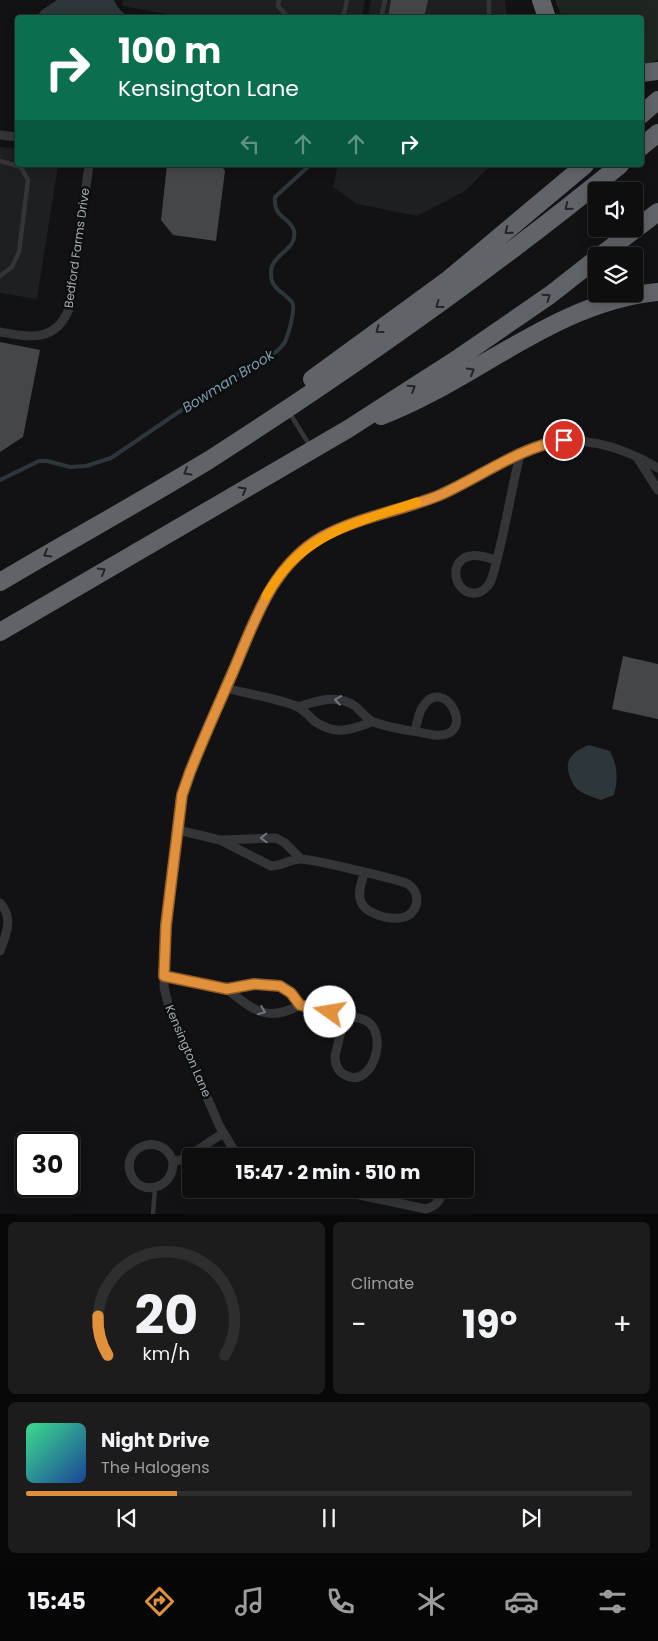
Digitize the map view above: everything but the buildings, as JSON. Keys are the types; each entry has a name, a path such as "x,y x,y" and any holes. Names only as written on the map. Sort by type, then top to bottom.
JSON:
{"highway":[{"path":"541,0 546,15"},
{"path":"644,73 658,71"},
{"path":"644,112 658,100"},
{"path":"644,145 658,133"},
{"path":"207,461 244,428 449,279 583,167"},
{"path":"0,582 207,461 368,355 471,282 617,167"},
{"path":"612,247 658,212"},
{"path":"0,632 348,429 468,351 550,295 588,266"},
{"path":"348,429 410,405 563,319 587,308 616,298 658,292"}],"street":[{"path":"0,135 15,137"},
{"name":"Bedford Farms Drive","path":"0,332 37,337 53,330 65,318 69,309 89,167"},
{"name":"Kensington Lane","path":"233,1148 223,1133 170,1012 164,976 166,925 182,795 259,611 273,583 282,570 307,547 336,530 450,491 520,455 548,443 580,440 610,445 658,468"},
{"path":"496,560 477,556 465,558 457,566 455,572 458,584 467,592 473,593 485,589 492,579 520,455"},
{"path":"637,457 658,490"},
{"path":"226,688 298,707 318,723 333,730 352,730 372,722"},
{"path":"298,707 318,700 339,699 356,707 372,722 434,736 446,734 454,726 457,721 455,708 446,700 439,698 427,702 420,712 416,731"},
{"path":"178,830 220,840 272,866 300,859 364,873 409,884 416,894 416,906 413,912 402,919 395,919 367,910 360,901 359,896 364,873"},
{"path":"220,840 276,838 285,843 300,859"},
{"path":"0,903 7,912 9,919 8,929 0,952"},
{"path":"164,976 227,989 254,984 280,986 291,993 300,1005 370,1022 377,1032 378,1038 372,1065 360,1077 353,1078 342,1074 335,1062 345,1016"},
{"path":"227,989 248,1005 273,1015 286,1013 300,1005"},
{"path":"173,1162 186,1158 223,1133"},
{"path":"156,1145 167,1151 173,1162 173,1171 170,1179 163,1185 155,1188 143,1186 133,1178 130,1166 134,1154 144,1146 156,1145"},
{"path":"374,1198 426,1209 437,1204 440,1198"}],"lane":[{"path":"279,0 278,6 286,15"},
{"path":"344,15 347,0"},
{"path":"382,15 385,0"},
{"path":"489,0 489,15"},
{"path":"0,161 15,165"},
{"path":"0,276 12,267 19,252 28,180 21,167"},
{"path":"287,409 312,450"},
{"path":"153,1214 155,1188"}],"shaded area":[{"path":"57,0 114,0 117,6 127,15 38,15"},
{"path":"123,0 365,0 362,15 173,15 122,6"},
{"path":"371,0 505,0 507,15 368,15"},
{"path":"555,0 658,0 658,60 644,65 644,15 561,15"},
{"path":"0,147 15,149 15,167 58,167 37,299 0,293"},
{"path":"338,167 489,167 465,191 417,216 357,204 333,187"},
{"path":"589,745 610,751 616,768 617,778 614,795 601,800 578,790 568,771 569,761 574,753"}],"waterway":[{"name":"Bowman Brook","path":"0,480 39,461 47,461 70,467 86,466 111,458 192,403 277,351 284,344 293,314 293,305 275,286 271,278 271,272 275,261 292,243 294,231 292,226 279,214 275,204 275,197 308,167"}],"slow traffic":[{"path":"266,596 282,570 307,547 321,538 336,530 417,502"}],"route":[{"path":"330,1012 300,1005 291,993 280,986 254,984 240,985 227,989 164,976 166,925 182,795 190,772 259,611 273,583 294,558 308,546 336,530 450,491 534,447 564,440"}]}
